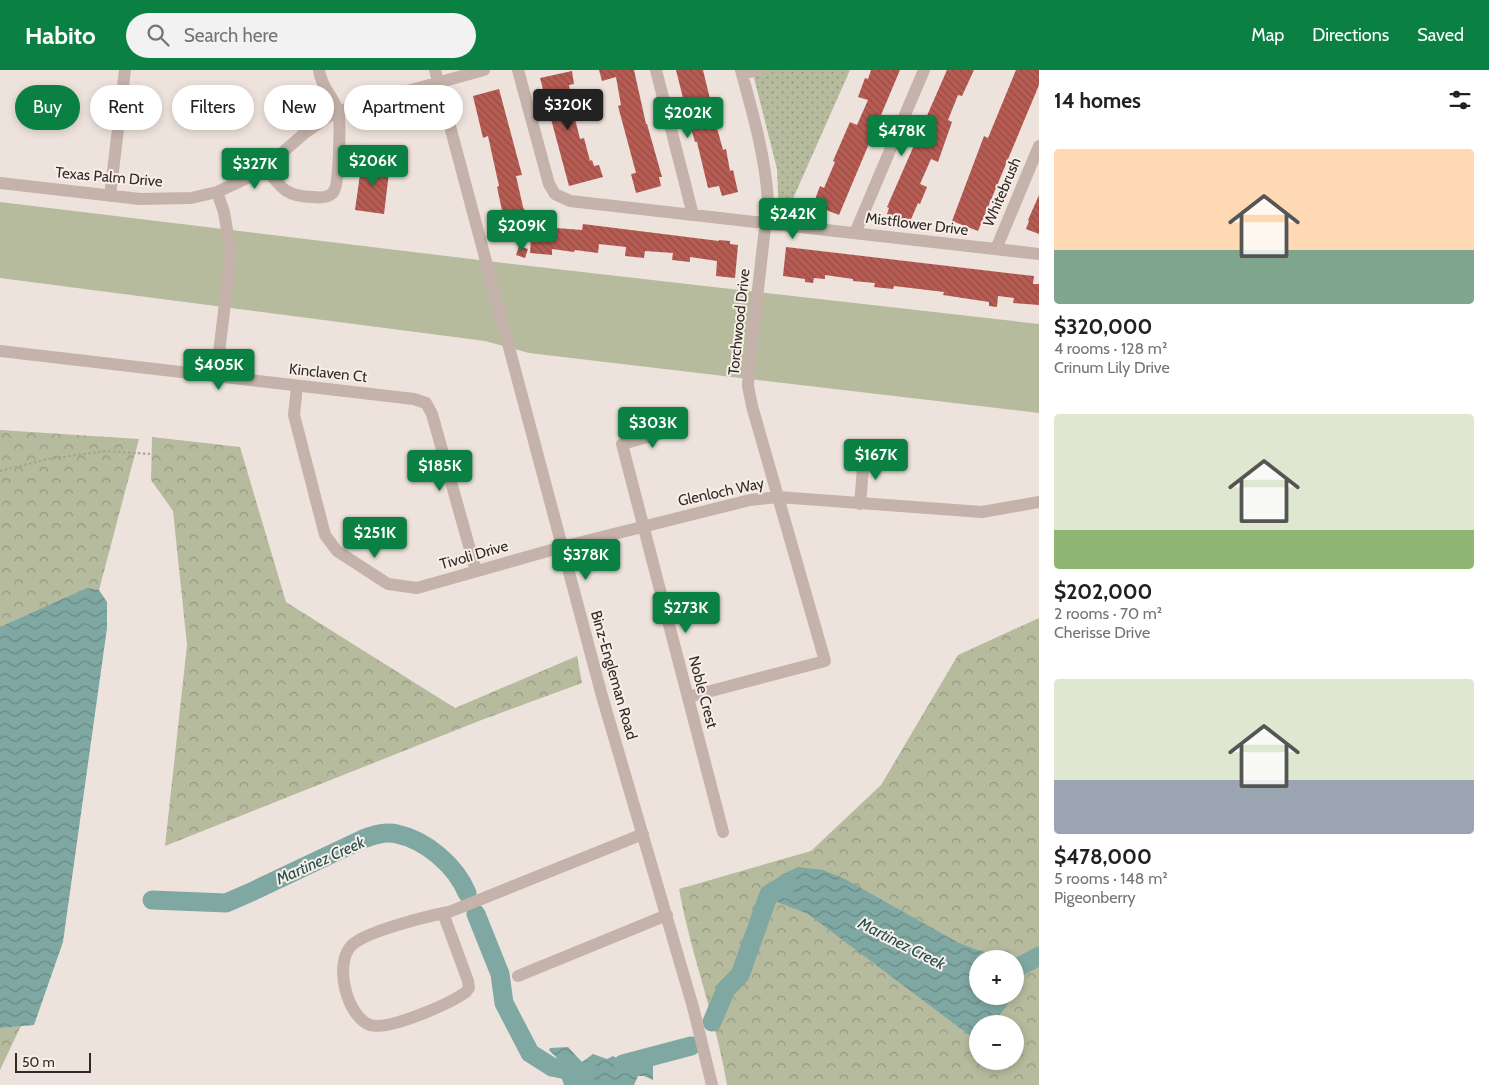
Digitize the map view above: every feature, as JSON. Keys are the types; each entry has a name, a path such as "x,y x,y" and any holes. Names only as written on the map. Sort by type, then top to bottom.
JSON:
{"street":[{"path":"110,196 125,70"},
{"path":"265,167 285,191 298,197 327,197 334,191 337,185 339,161 339,112 322,83 320,70"},
{"name":"Binz-Engleman Road","path":"434,70 602,696 694,1007 712,1085"},
{"name":"Texas Palm Drive","path":"0,183 140,199 191,198 217,192 248,178 265,167 306,132 329,116 353,106 484,70"},
{"name":"Mistflower Drive","path":"518,70 549,184 555,194 570,201 1039,254"},
{"path":"656,70 693,215"},
{"path":"742,72 758,70"},
{"path":"855,233 924,70"},
{"name":"Torchwood Drive","path":"688,697 825,661 752,406 748,386 748,369 768,201 762,144 742,72"},
{"name":"Whitebrush","path":"996,250 1039,146"},
{"path":"216,377 231,254 224,212 217,192"},
{"name":"Kinclaven Ct","path":"0,351 414,399 426,403 432,414 476,571"},
{"name":"Tivoli Drive","path":"297,386 294,415 325,535 337,551 388,584 416,588 562,547"},
{"name":"Noble Crest","path":"677,429 622,444 723,832"},
{"path":"860,504 864,456"},
{"name":"Glenloch Way","path":"562,547 750,500 778,497 982,512 1039,502"},
{"path":"443,913 469,988 466,992 425,1012 396,1023 380,1026 370,1025 363,1021 357,1015 351,1003 342,976 342,962 351,946 363,938 428,916 443,913 643,834"},
{"path":"518,976 666,915"}],"path":[{"path":"0,471 48,459 106,451 150,454"}],"green space":[{"path":"752,70 850,70 784,219 779,215 777,169"},
{"path":"0,202 504,263 1039,324 1039,413 529,353 485,341 0,278"},
{"path":"0,430 139,439 99,590 0,628"},
{"path":"152,437 240,447 286,602 455,708 577,656 582,683 479,721 165,846 187,645 173,511 151,480"},
{"path":"1039,618 1039,1085 727,1085 717,1036 690,938 679,889 811,851 881,785 958,655"},
{"path":"21,1026 18,1032 0,1070 0,1028"}],"water":[{"path":"87,588 99,590 107,602 107,628 63,942 34,1025 0,1028 0,627"},
{"path":"798,867 823,870 845,879 957,942 977,950 969,950 969,1005 1007,1005 1006,1007 999,1015 969,1015 969,1035 808,914 767,898 770,884 783,874"},
{"path":"568,1047 582,1062 593,1054 607,1059 613,1056 624,1062 647,1056 653,1067 653,1080 644,1076 638,1076 634,1085 564,1085 562,1079 552,1076 539,1067 558,1074 566,1067 549,1050 550,1048"}],"building":[{"path":"599,70 634,70 646,124 662,177 659,177 661,186 636,193 631,174 636,173 618,106 621,105 616,77 602,81"},
{"path":"676,70 703,70 723,150 726,149 730,171 733,170 738,192 722,196 719,186 708,188"},
{"path":"871,70 900,70 839,215 813,205 820,186 824,188 835,162 833,161 850,122 857,125 868,100 858,97 865,78 868,79"},
{"path":"947,70 974,70 962,96 958,95 948,120 952,122 938,162 931,159 920,184 927,187 909,224 887,214 889,208 887,207"},
{"path":"1016,70 1039,70 1039,85 978,231 952,221 984,136 988,138"},
{"path":"572,71 574,84 569,85 570,91 564,93 571,120 575,119 580,139 584,138 590,161 592,160 594,166 599,165 603,177 569,186 540,78"},
{"path":"499,89 522,175 516,176 523,207 531,223 515,231 512,231 503,215 488,136 483,138 473,96"},
{"path":"362,160 390,164 384,214 355,210"},
{"path":"1039,195 1039,234 1026,229"},
{"path":"583,224 730,241 730,244 738,245 735,278 716,276 717,261 690,257 690,262 672,260 673,253 645,251 644,258 625,256 626,247 599,244 598,253 552,249 552,255 530,253 531,237 542,238 543,227 582,230"},
{"path":"519,246 528,249 525,258 516,255"},
{"path":"786,247 1034,276 1033,284 1039,284 1039,305 1013,303 1014,298 998,296 997,307 989,306 989,302 943,295 944,292 894,286 893,289 874,287 875,283 853,281 853,279 825,275 825,279 814,278 813,283 805,282 805,279 783,276"}],"waterway":[{"name":"Martinez Creek","path":"152,900 226,903 363,839 384,833 408,837 429,848 456,873 467,893"},
{"name":"Martinez Creek","path":"712,1022 726,989 740,975 769,894 788,883"},
{"name":"Martinez Creek","path":"476,914 500,974 504,1003 530,1053 552,1067 584,1072 589,1071"},
{"name":"Martinez Creek","path":"1024,964 1039,956"},
{"name":"Martinez Creek","path":"623,1064 691,1046"}]}
